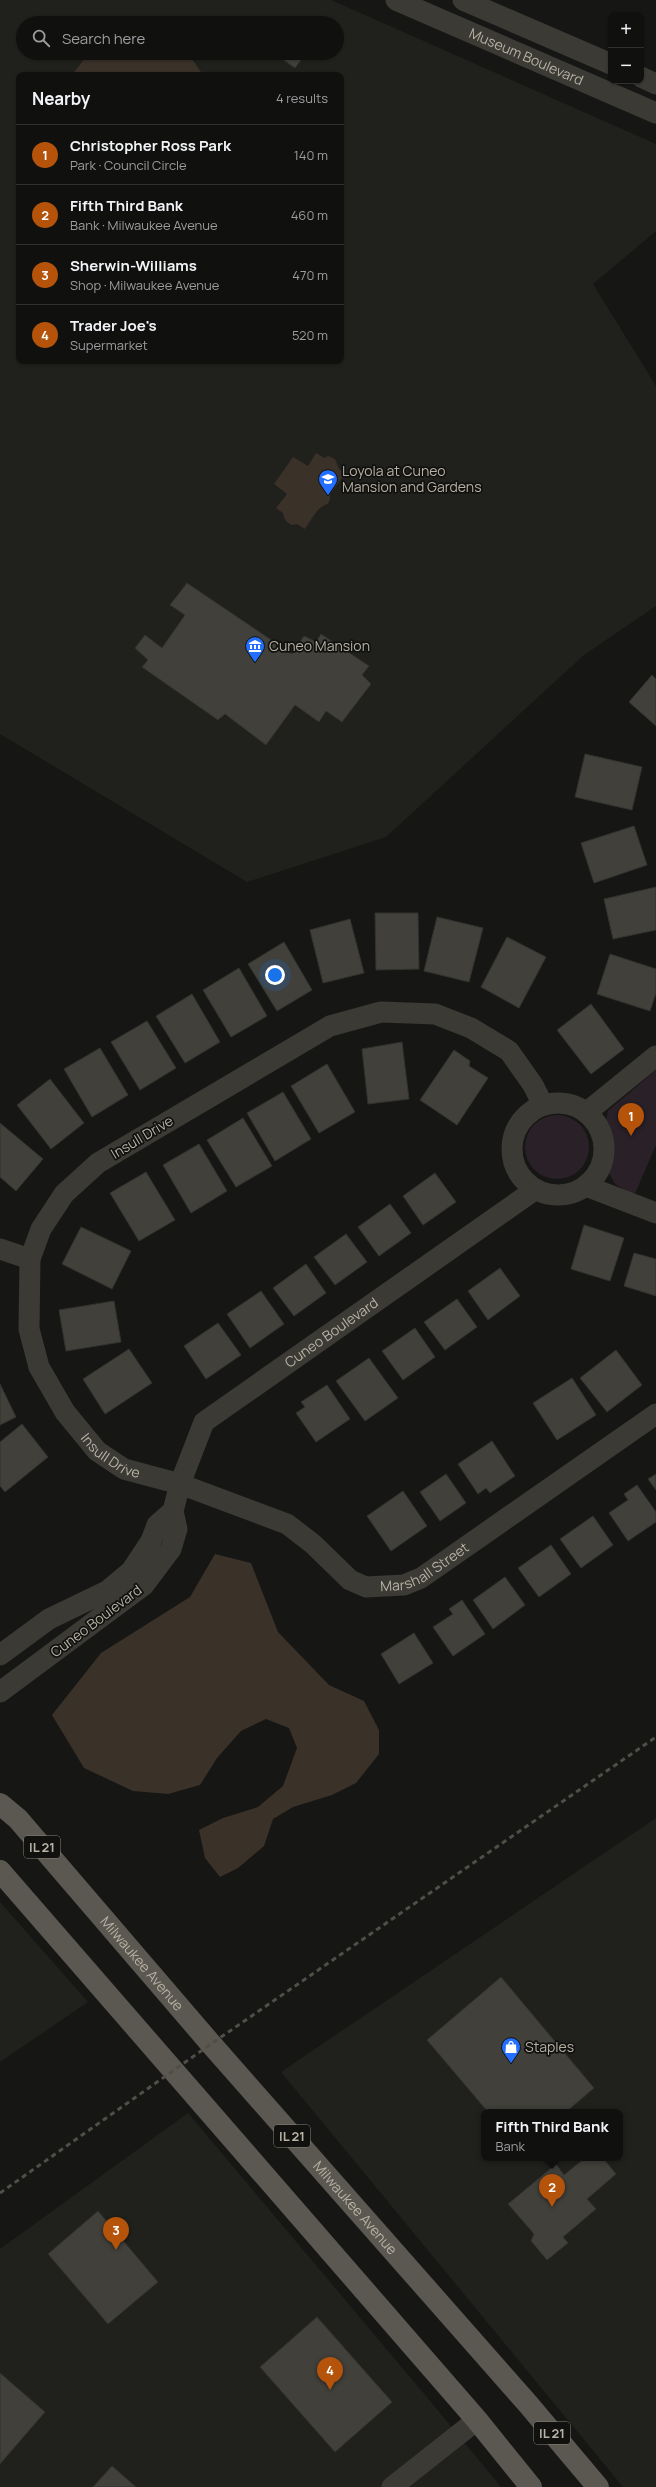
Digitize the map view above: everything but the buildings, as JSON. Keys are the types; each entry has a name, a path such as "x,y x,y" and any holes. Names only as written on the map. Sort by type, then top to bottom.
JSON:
{"main road":[{"name":"Milwaukee Avenue","path":"0,1804 23,1824 211,2044 528,2404 598,2487"},
{"path":"0,1871 116,2006 175,2069 477,2420 531,2487"}],"street":[{"name":"Museum Boulevard","path":"396,0 656,113"},
{"name":"Museum Boulevard","path":"463,0 608,63"},
{"path":"644,79 656,84"},
{"name":"Insull Drive","path":"180,1484 124,1469 97,1451 65,1412 39,1367 29,1330 30,1259 41,1229 64,1194 98,1163 330,1026 381,1012 435,1014 471,1028 509,1051 533,1085 543,1106"},
{"path":"587,1112 656,1056"},
{"path":"566,1103 587,1112 599,1129 604,1149 602,1163 596,1175 586,1186 574,1192 549,1194 536,1189 526,1181 518,1171 513,1159 512,1145 515,1133 522,1121 531,1112 543,1106 566,1103"},
{"path":"586,1186 656,1213"},
{"name":"Cuneo Boulevard","path":"0,1692 144,1585 171,1549 177,1529 173,1512 180,1484 204,1422 536,1189"},
{"path":"0,1249 30,1259"},
{"name":"Marshall Street","path":"180,1484 287,1524 313,1544 350,1580 366,1587 404,1585 421,1578 656,1414"},
{"name":"Cuneo Boulevard","path":"0,1655 49,1620 106,1591 131,1571 151,1541 157,1524 173,1512"},
{"path":"82,1603 96,1622"},
{"path":"392,2487 477,2420"}],"shaded area":[{"name":"Loyola at Cuneo Mansion and Gardens","path":"0,0 331,0 656,144 656,231 593,284 656,386 656,606 584,655 386,837 247,882 0,734"},
{"path":"84,60 193,60 201,72 74,72"},
{"path":"316,453 324,458 328,456 335,459 339,469 346,473 330,494 330,501 318,510 305,529 297,524 291,525 285,520 283,513 276,508 287,494 274,484 293,457 308,466"},
{"path":"656,1070 656,1145 634,1196 615,1184 608,1171 605,1162 607,1146 605,1127 608,1111"},
{"path":"557,1115 569,1117 580,1124 587,1135 589,1147 587,1159 580,1170 569,1177 557,1179 545,1177 534,1170 527,1159 525,1147 527,1135 534,1124 545,1117"},
{"path":"215,1554 251,1563 278,1632 329,1685 364,1701 379,1730 379,1754 356,1783 332,1795 293,1807 273,1819 264,1846 238,1868 220,1877 205,1858 199,1830 223,1818 258,1807 283,1786 297,1748 289,1728 266,1719 241,1731 217,1758 200,1785 168,1794 133,1791 84,1768 52,1715 101,1653 190,1597"},
{"path":"656,1818 656,2487 623,2487 281,2072"},
{"path":"0,1902 88,2002 0,2062"},
{"path":"188,2113 501,2487 0,2487 0,2249"}],"railway":[{"path":"0,2193 211,2044 656,1737"}],"place":[{"name":"Loyola at Cuneo Mansion and Gardens","path":"328,496"},
{"name":"Cuneo Mansion","path":"255,663"},
{"name":"Christopher Ross Park","path":"631,1136"},
{"name":"Staples","path":"511,2064"},
{"name":"Fifth Third Bank","path":"552,2207"},
{"name":"Sherwin-Williams","path":"116,2250"},
{"name":"Trader Joe's","path":"330,2390"}]}
